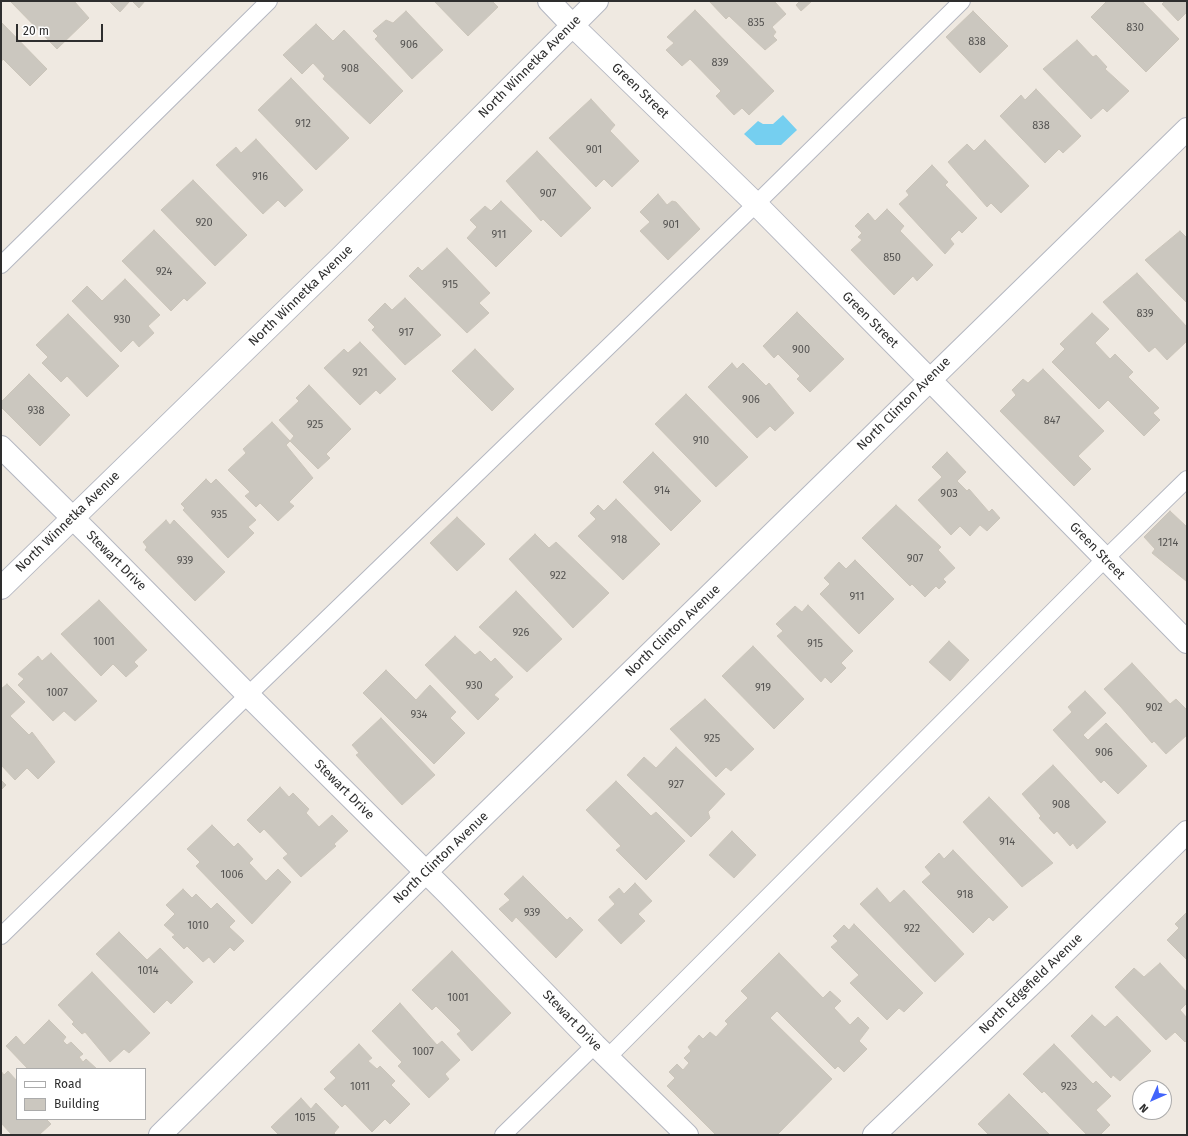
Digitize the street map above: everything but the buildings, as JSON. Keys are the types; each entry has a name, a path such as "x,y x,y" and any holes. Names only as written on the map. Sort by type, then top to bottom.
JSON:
{"street":[{"name":"Green Street","path":"549,1 756,204 930,379 1187,642"},
{"name":"North Winnetka Avenue","path":"1,588 342,256 597,1"},
{"name":"North Clinton Avenue","path":"160,1135 426,872 684,622 930,379 1187,129"},
{"name":"Stewart Drive","path":"1,447 687,1135"},
{"name":"North Edgefield Avenue","path":"874,1135 1187,832"}],"lane":[{"path":"1,265 269,1"},
{"path":"1,936 756,204 962,1"},
{"path":"504,1135 602,1051 1187,479"}],"water":[{"path":"783,115 797,130 781,145 756,145 744,134 758,121 763,124 773,124"}]}
